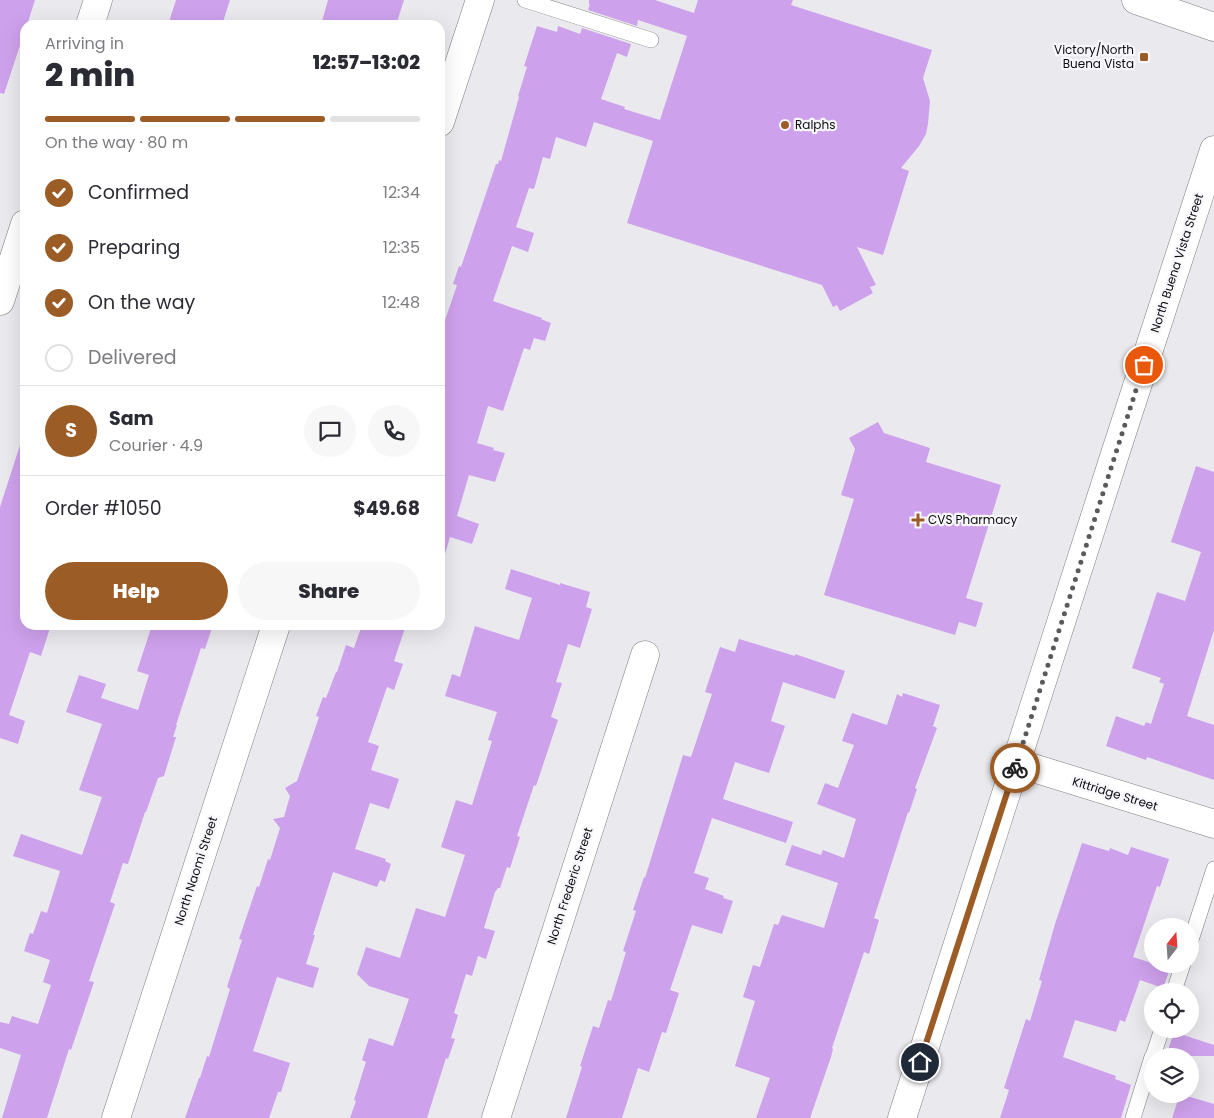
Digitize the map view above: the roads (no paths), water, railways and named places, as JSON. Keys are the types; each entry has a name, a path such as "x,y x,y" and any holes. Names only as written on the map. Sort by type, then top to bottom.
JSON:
{"street":[{"path":"92,20 98,0"},
{"path":"445,107 480,0"},
{"path":"1136,0 1214,27"},
{"name":"North Buena Vista Street","path":"902,1118 1214,150"},
{"path":"0,301 20,239"},
{"name":"North Naomi Street","path":"116,1118 274,630"},
{"name":"North Frederic Street","path":"496,1118 645,655"},
{"name":"Kittridge Street","path":"1017,763 1214,824"}],"lane":[{"path":"525,0 651,40"},
{"path":"1198,918 1214,869"},
{"path":"1133,1118 1144,1084"}],"place":[{"name":"Victory/North Buena Vista","path":"1144,57"},
{"name":"Ralphs","path":"785,125"},
{"name":"CVS Pharmacy","path":"918,520"}]}
